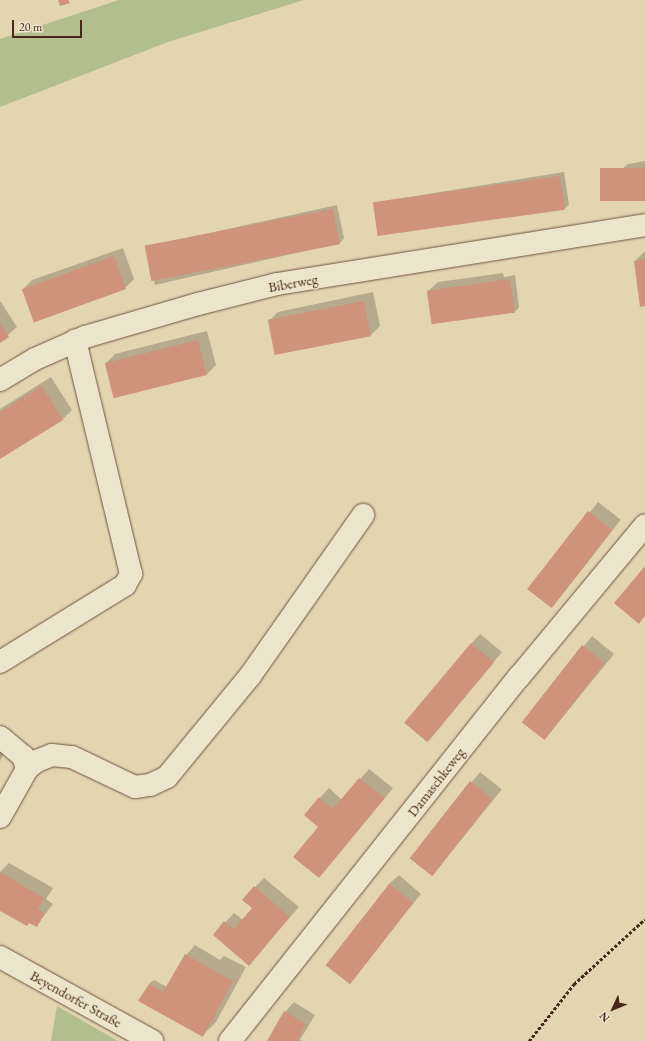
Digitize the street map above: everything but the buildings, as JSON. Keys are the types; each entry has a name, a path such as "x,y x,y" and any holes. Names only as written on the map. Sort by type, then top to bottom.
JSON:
{"street":[{"name":"Biberweg","path":"0,380 35,359 75,341 198,304 278,284 645,225"},
{"path":"0,662 125,585 131,574 75,341"},
{"path":"0,817 27,769 37,761 52,755 72,757 136,787 150,785 167,777 250,676 363,515"},
{"name":"Damaschkeweg","path":"230,1041 519,677 645,525"},
{"path":"0,737 23,756 27,769"},
{"name":"Beyendorfer Straße","path":"0,957 152,1041"}],"path":[{"path":"529,1041 574,984 645,919"}],"green space":[{"path":"119,0 304,0 168,42 0,107 0,39"},
{"path":"57,1006 118,1041 51,1041"}]}
